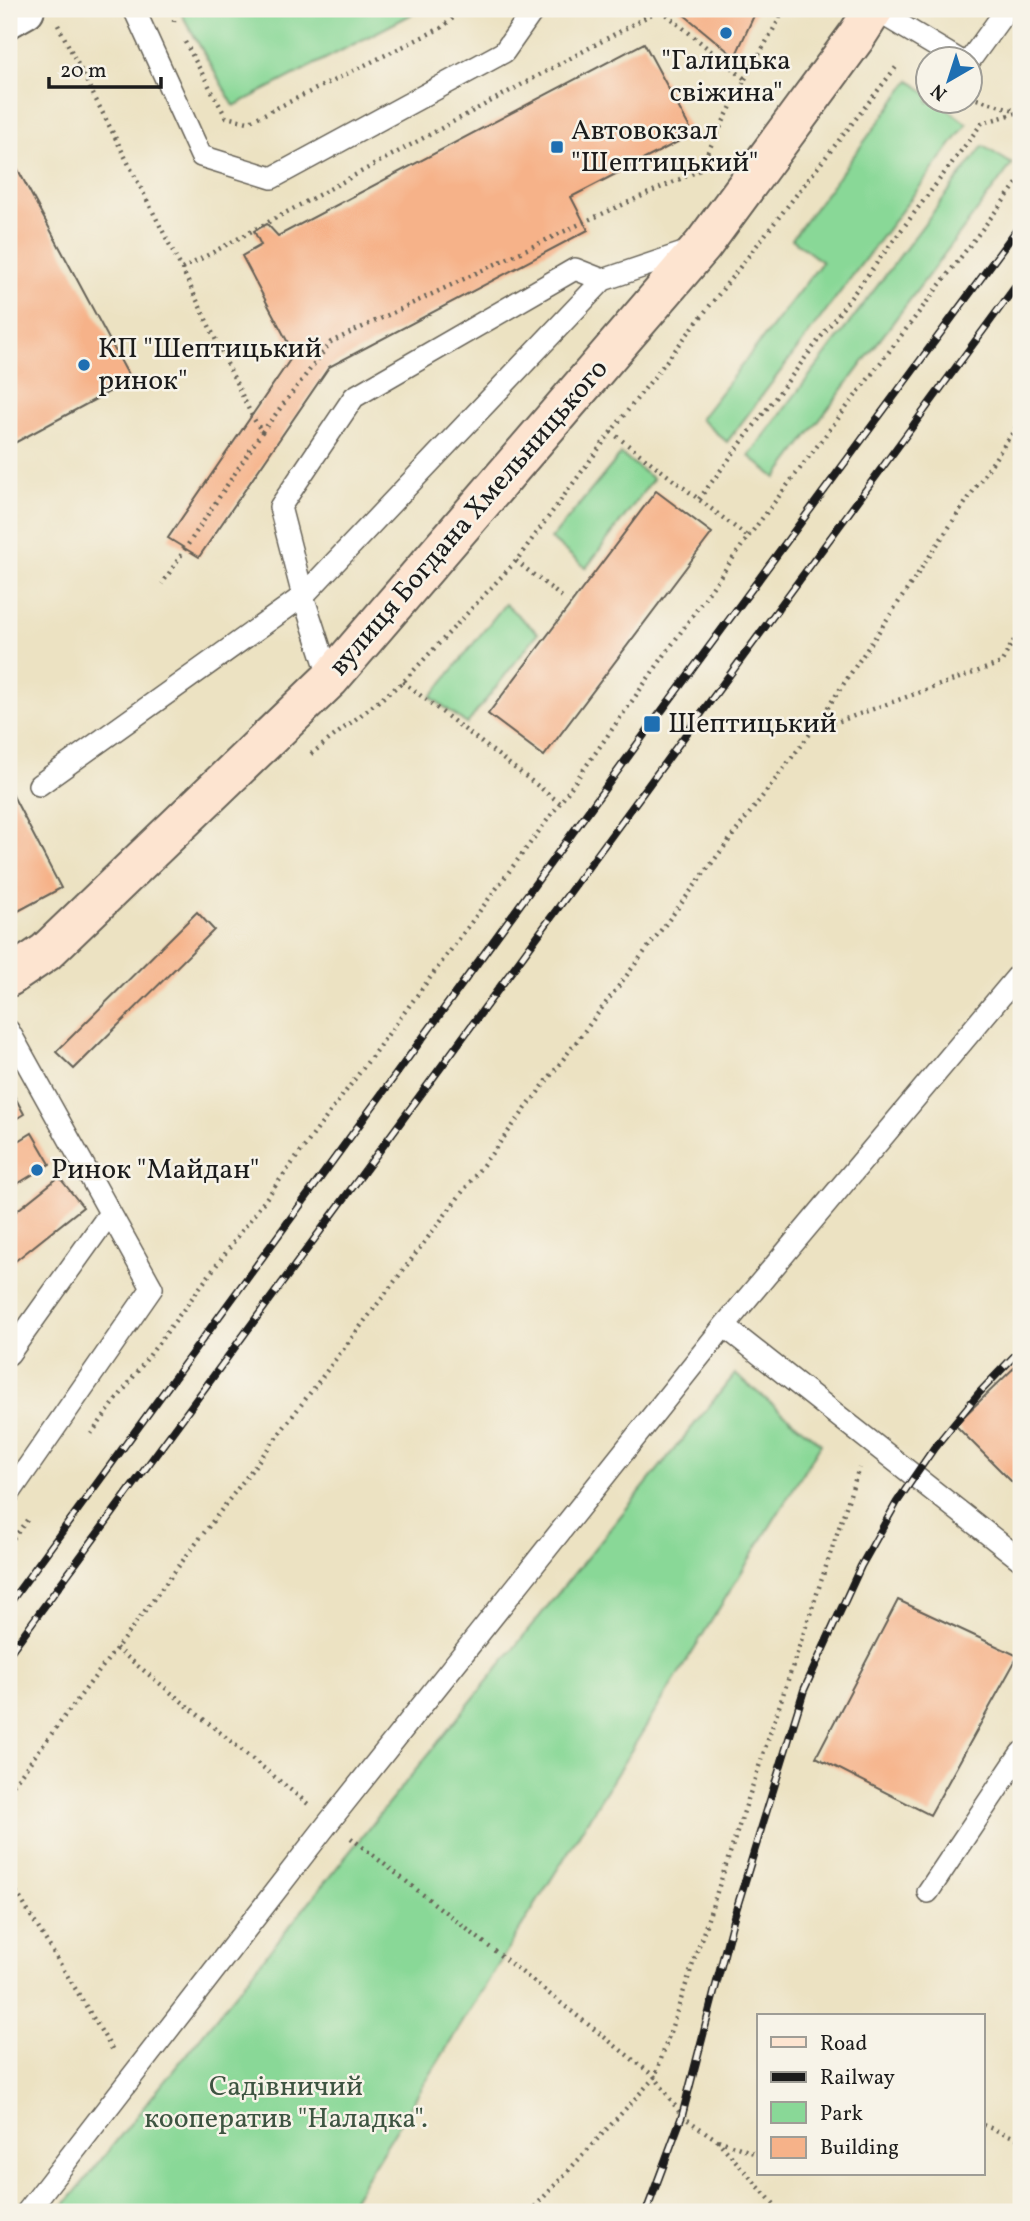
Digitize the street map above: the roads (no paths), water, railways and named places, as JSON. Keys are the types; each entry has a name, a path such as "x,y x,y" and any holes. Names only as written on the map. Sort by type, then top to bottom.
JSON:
{"street":[{"name":"вулиця Богдана Хмельницького","path":"9,977 46,953 330,679 704,245 874,9"},
{"path":"9,18 40,14"}],"lane":[{"path":"134,9 201,156 272,178 504,52 532,9"},
{"path":"874,9 936,46"},
{"path":"981,46 1007,9"},
{"path":"39,785 303,596 603,280 704,245"},
{"path":"330,679 303,596 280,507 354,397 575,269 603,280"},
{"path":"27,2212 329,1822 724,1326 1021,972"},
{"path":"9,1031 152,1288 9,1494"},
{"path":"9,1354 110,1213"},
{"path":"724,1326 1021,1560"},
{"path":"928,1892 1021,1753"}],"railway":[{"path":"9,1604 1021,224"},
{"path":"9,1654 1021,279"},
{"path":"646,2212 682,2116 733,1920 804,1690 861,1566 897,1502 934,1448 979,1393 1021,1349"}],"place":[{"name":"\"Галицька свіжина\"","path":"726,33"},
{"name":"Автовокзал \"Шептицький\"","path":"557,147"},
{"name":"КП \"Шептицький ринок\"","path":"84,365"},
{"name":"Шептицький","path":"652,724"},
{"name":"Ринок \"Майдан\"","path":"37,1170"}],"park label":[{"name":"Садівничий кооператив \"Наладка\".","path":"286,2103"}]}
